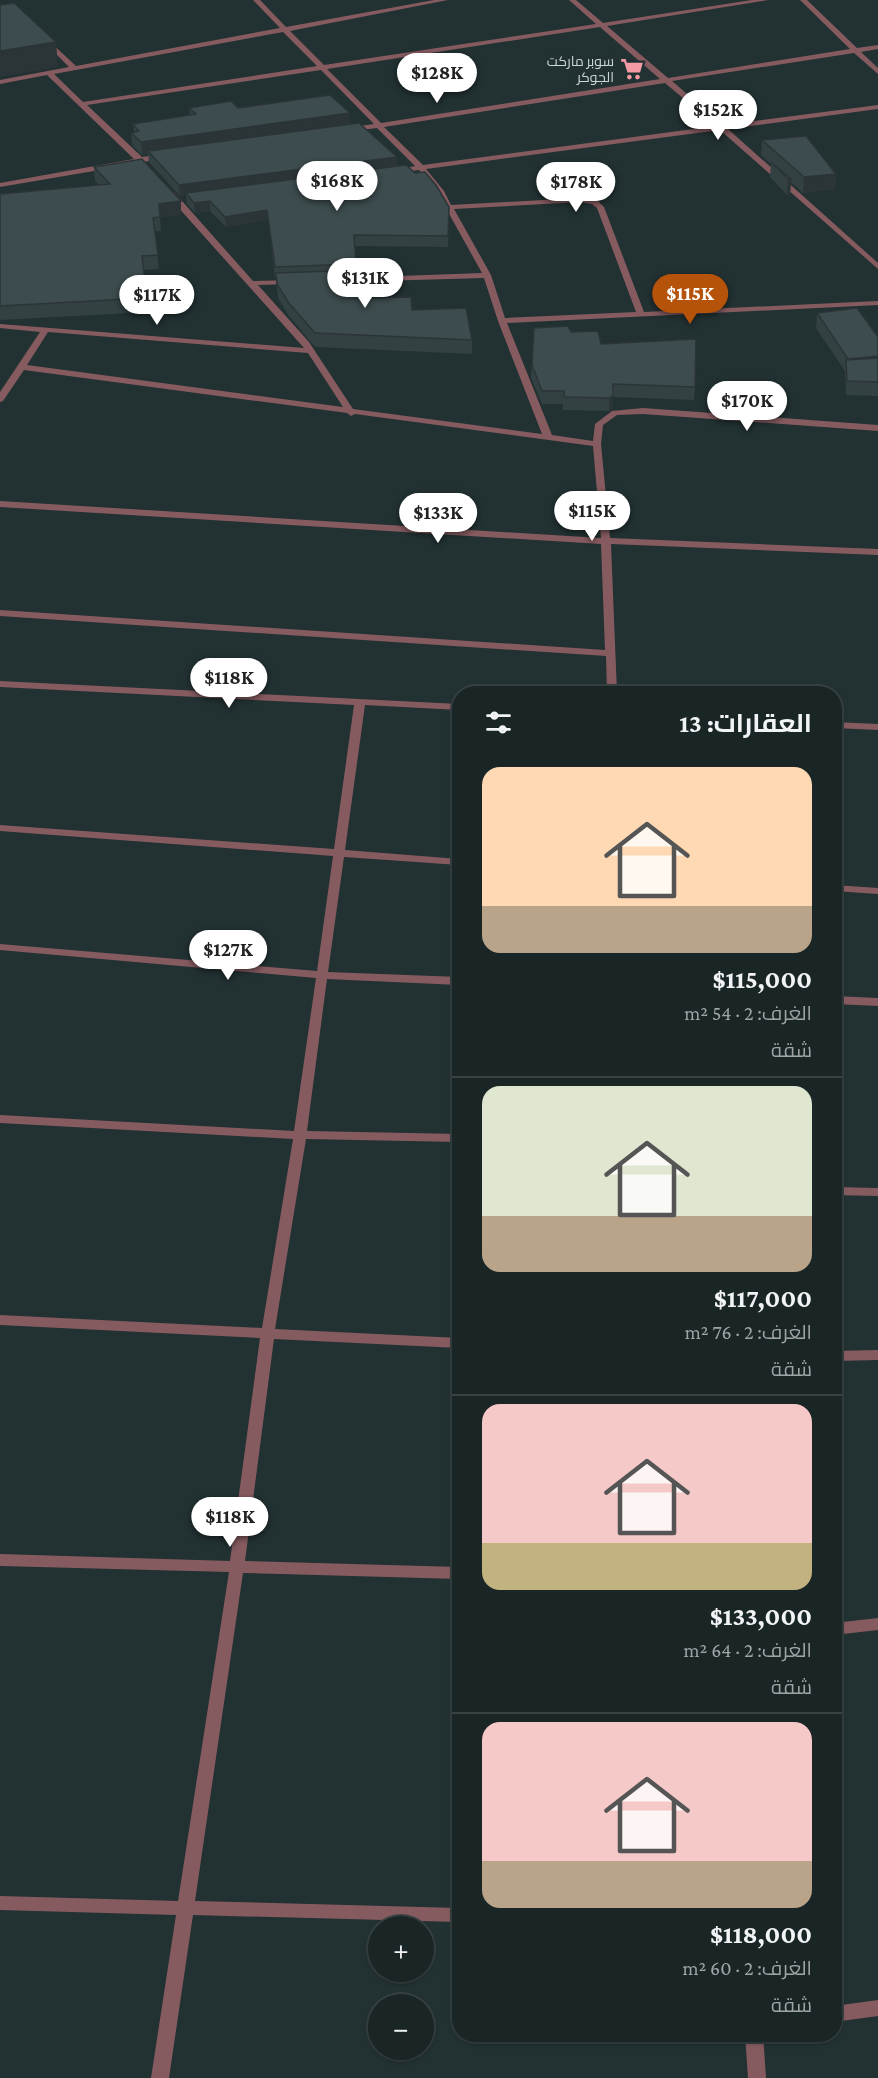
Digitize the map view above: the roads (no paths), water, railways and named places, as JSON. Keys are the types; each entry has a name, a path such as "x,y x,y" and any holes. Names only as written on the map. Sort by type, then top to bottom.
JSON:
{"street":[{"path":"256,0 377,126 421,168 450,207 487,275 502,321 548,437"},
{"path":"0,82 445,0"},
{"path":"572,0 668,80 878,267"},
{"path":"81,104 765,0"},
{"path":"803,0 878,72"},
{"path":"41,36 75,69"},
{"path":"343,131 878,47"},
{"path":"49,73 146,167"},
{"path":"386,173 878,107"},
{"path":"0,185 173,154"},
{"path":"161,184 311,351 351,413"},
{"path":"176,201 188,199"},
{"path":"450,207 580,200 594,202 600,207 641,314"},
{"path":"334,280 487,275"},
{"path":"251,283 298,281"},
{"path":"502,321 878,303"},
{"path":"0,326 311,351"},
{"path":"0,399 45,331"},
{"path":"21,367 351,413 597,444"},
{"path":"612,686 606,540 597,444 599,424 615,414 643,411 878,428"},
{"path":"0,504 606,540 878,552"},
{"path":"0,613 610,653"},
{"path":"0,684 452,707"},
{"path":"160,2078 237,1565 268,1332 300,1135 360,702"},
{"path":"842,725 878,727"},
{"path":"0,828 452,862"},
{"path":"842,889 878,891"},
{"path":"0,947 323,975 452,981"},
{"path":"842,1000 878,1002"},
{"path":"0,1119 300,1135 452,1138"},
{"path":"842,1191 878,1192"},
{"path":"0,1320 452,1343"},
{"path":"842,1356 878,1355"},
{"path":"0,1560 452,1573"},
{"path":"842,1628 878,1624"},
{"path":"0,1903 452,1915"},
{"path":"842,2013 878,2008"},
{"path":"755,2042 757,2078"}],"place":[{"name":"سوبر ماركت الجوكر","path":"632,69"}]}
